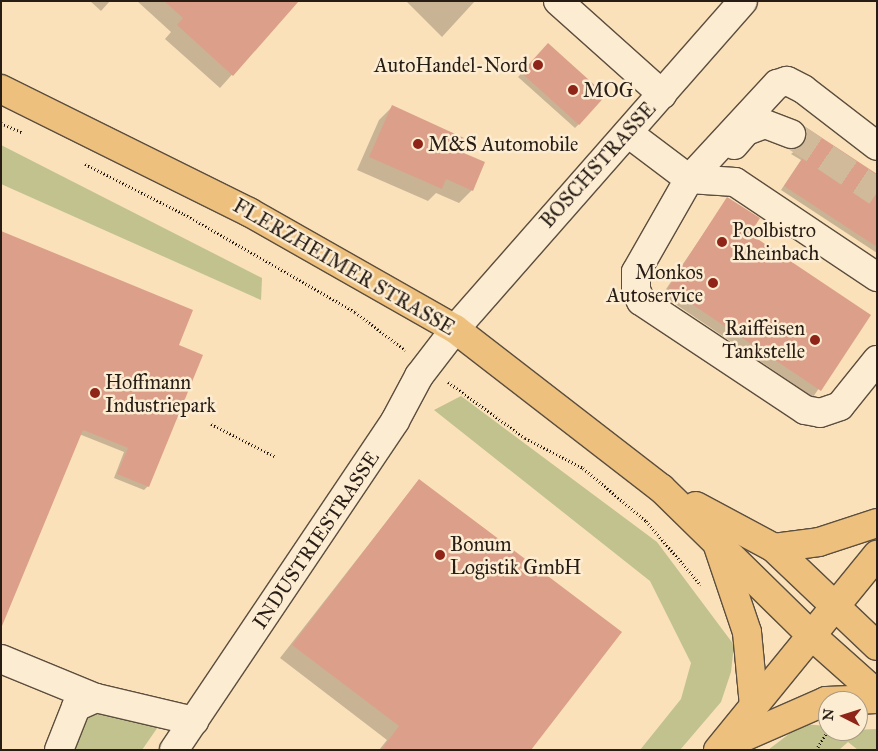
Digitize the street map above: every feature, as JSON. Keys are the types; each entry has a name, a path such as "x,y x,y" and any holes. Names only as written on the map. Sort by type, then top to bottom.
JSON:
{"main road":[{"name":"FLERZHEIMER STRASSE","path":"1,89 250,212 455,329 661,488 714,537 812,636 877,694"},
{"name":"FLERZHEIMER STRASSE","path":"661,488 774,548 877,646"},
{"path":"774,548 819,542 877,523"},
{"path":"714,537 747,632 754,706"},
{"path":"719,749 877,555"},
{"path":"719,749 826,701 877,699"}],"street":[{"path":"558,1 662,94"},
{"name":"BOSCHSTRASSE","path":"455,329 742,1"},
{"path":"877,146 788,80 763,96 689,179 636,272 636,290 641,301 805,410 820,413 840,406 877,360"},
{"path":"689,179 732,147 746,131 765,124 791,134"},
{"path":"628,133 689,179 735,182 877,277"},
{"name":"INDUSTRIESTRASSE","path":"174,750 396,421 427,366 455,329"},
{"path":"1,658 96,698 194,721"},
{"path":"59,750 76,707 96,698"}],"path":[{"path":"1,123 28,135"},
{"path":"80,161 184,214 355,312 525,438 583,468 646,521 706,592"},
{"path":"211,424 276,457"}],"green space":[{"path":"1,145 262,278 261,300 1,184"},
{"path":"461,396 657,542 734,645 731,672 721,702 680,750 640,750 681,699 691,663 650,581 434,410"},
{"path":"97,702 160,724 142,750 67,750 78,713"},
{"path":"802,724 818,725 818,741 868,741 868,729 877,729 877,750 858,750 848,742 839,750 768,750"}],"building":[{"path":"164,1 299,1 233,76 177,25 183,18"},
{"path":"548,43 606,95 579,125 521,73"},
{"name":"M&S Automobile","path":"392,105 464,138 459,151 485,162 473,191 446,179 442,189 369,157"},
{"path":"804,126 877,174 877,247 784,186 804,156 794,149 805,140"},
{"path":"727,197 760,218 750,234 871,315 821,391 668,288"},
{"name":"Hoffmann Industriepark","path":"1,231 193,310 179,345 203,355 149,487 117,474 128,448 83,430 2,626"},
{"name":"Bonum Logistik GmbH","path":"419,479 622,632 531,750 381,750 399,726 292,645"}],"tunnel":[{"path":"791,134 877,192"}],"place":[{"name":"AutoHandel-Nord","path":"538,65"},
{"name":"MOG","path":"573,90"},
{"name":"M&S Automobile","path":"418,144"},
{"name":"Poolbistro Rheinbach","path":"722,242"},
{"name":"Monkos Autoservice","path":"713,283"},
{"name":"Raiffeisen Tankstelle","path":"815,340"},
{"name":"Hoffmann Industriepark","path":"95,393"},
{"name":"Bonum Logistik GmbH","path":"440,555"}]}
